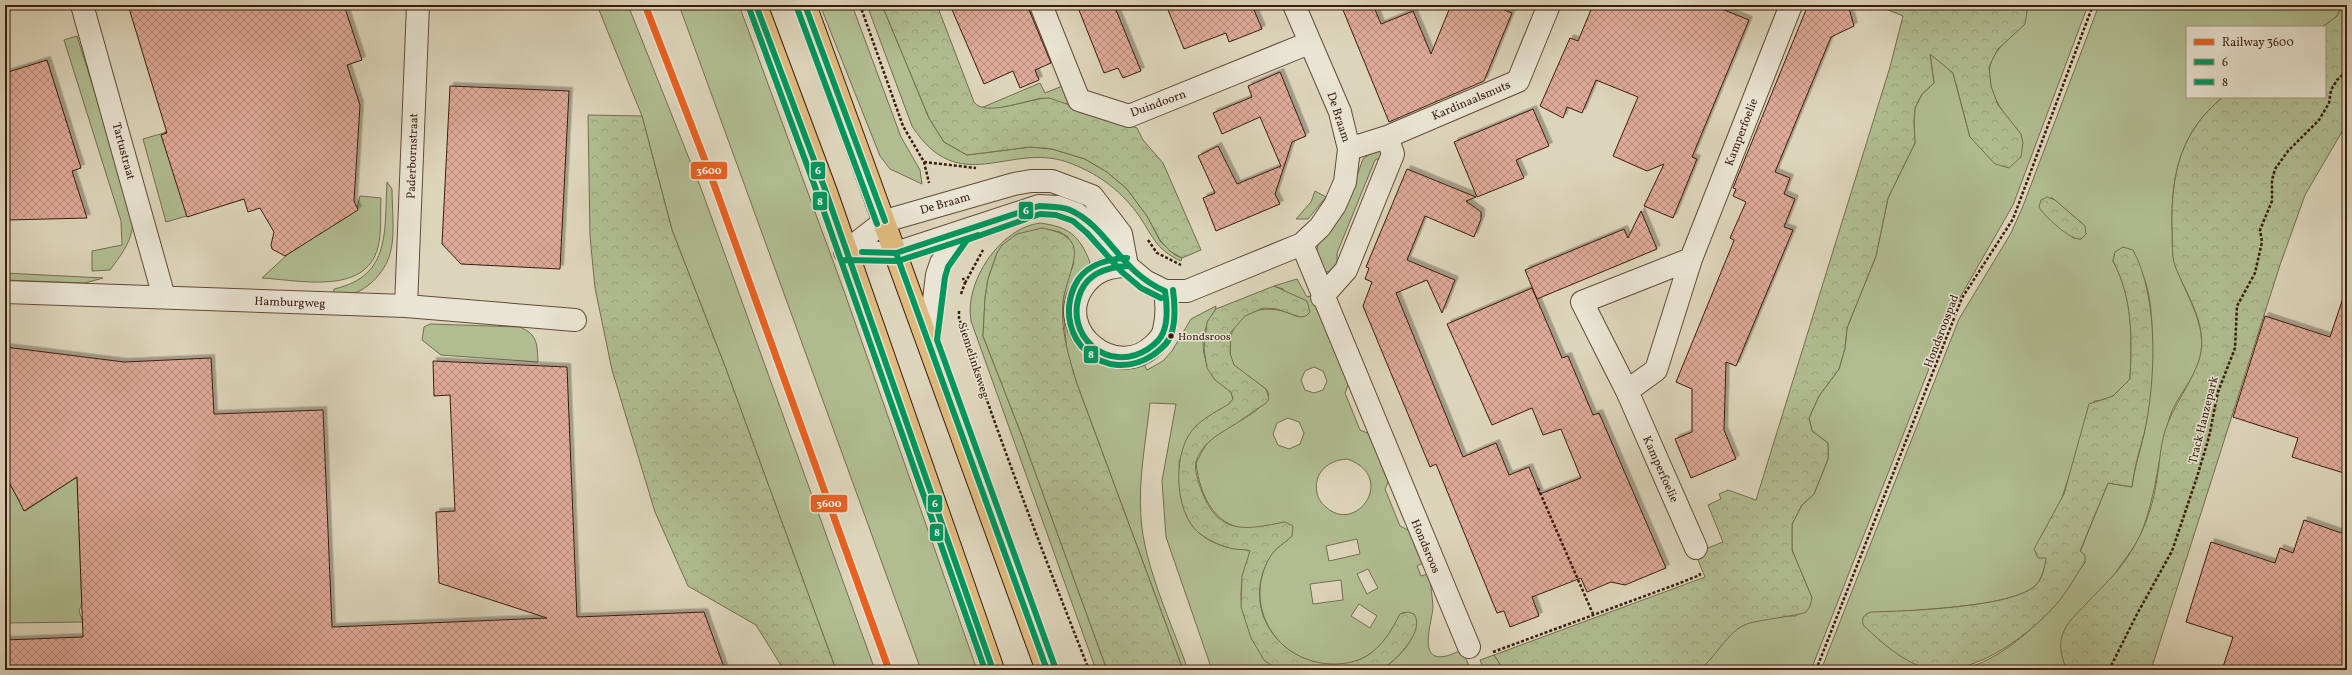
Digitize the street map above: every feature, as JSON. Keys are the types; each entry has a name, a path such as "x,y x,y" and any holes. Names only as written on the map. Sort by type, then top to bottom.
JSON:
{"main road":[{"path":"756,5 826,192 845,252 994,670"},
{"path":"806,5 1047,670"}],"street":[{"name":"Tartustraat","path":"82,5 164,297"},
{"name":"Paderbornstraat","path":"406,306 418,5"},
{"name":"Duindoorn","path":"1040,5 1079,100 1130,116 1309,43"},
{"name":"De Braam","path":"845,252 896,253 957,241 1039,206 1058,207 1077,214 1093,228 1127,266 1145,281 1165,291 1187,291 1302,244 1320,227 1334,205 1345,182 1349,149 1340,112 1309,43 1294,5"},
{"name":"Kardinaalsmuts","path":"1349,149 1387,137 1518,81 1548,5"},
{"name":"Kamperfoelie","path":"1627,391 1656,370 1691,259 1791,5"},
{"path":"1322,297 1346,270 1361,237 1393,154 1387,137"},
{"name":"De Braam","path":"845,252 885,221 936,205 1014,184 1030,181 1052,181 1092,196 1121,234 1127,266"},
{"path":"929,342 937,275 941,263 957,241"},
{"name":"Hondsroos","path":"1302,244 1322,297 1478,651"},
{"name":"Kamperfoelie","path":"1691,259 1582,302 1627,391 1696,548"},
{"path":"1127,266 1116,266 1095,274 1087,282 1076,302 1076,313 1081,334 1097,351 1118,358 1140,354 1150,349 1164,332 1167,307 1165,291"},
{"name":"Hamburgweg","path":"5,292 406,306 575,320"}],"path":[{"path":"860,5 903,126 924,162 936,205"},
{"name":"Hondsroospad","path":"1816,670 1962,298 2013,219 2094,5"},
{"name":"Track Hanzepark","path":"2109,670 2136,616 2172,551 2197,477 2209,437 2218,392 2235,348 2237,306 2255,273 2262,242 2260,230 2272,201 2272,180 2275,169 2288,151 2320,120 2329,103 2332,90 2337,80 2347,71"},
{"path":"957,241 965,283"},
{"path":"959,299 975,263 988,246"},
{"name":"Siemelinksweg","path":"959,306 959,318 981,384 1036,536 1089,670"},
{"path":"1538,488 1593,614"},
{"path":"1478,651 1593,614 1700,575 1692,552 1696,548"}],"green space":[{"path":"597,5 628,5 702,191 875,670 836,670 726,369 672,230 642,116"},
{"path":"679,5 739,5 844,291 977,670 921,670"},
{"path":"820,5 852,5 901,137 920,170 922,184 890,169 880,156"},
{"path":"867,5 882,5 929,118 944,142 967,155 1031,147 1052,149 1085,159 1107,172 1127,189 1147,216 1160,241 1175,255 1182,258 1181,261 1165,252 1159,246 1137,213 1122,196 1106,182 1078,166 1067,162 1046,158 1025,158 985,164 966,164 948,160 930,148 912,126"},
{"path":"882,5 937,5 974,102 980,106 998,108 1049,98 1137,128 1143,140 1163,163 1201,250 1182,258 1170,251 1160,240 1147,216 1127,189 1107,172 1085,159 1052,149 1030,147 967,155 944,142 929,118"},
{"path":"1876,5 2028,5 2025,24 1997,50 1989,67 1991,86 1998,105 2021,134 2023,143 2021,157 2009,168 1995,164 1970,137 1953,73 1930,54 1934,83 1922,94 1915,108 1915,143 1888,198 1876,256 1847,328 1845,348 1839,369 1819,396 1809,418 1812,431 1828,443 1828,459 1814,494 1802,505 1792,524 1792,550 1812,598 1811,604 1806,612 1803,613 1752,622 1740,627 1733,632 1711,659 1699,670 1504,670 1494,655 1705,577 1695,553 1723,542 1708,505 1721,499 1719,494 1728,490 1756,500 1890,67 1903,16"},
{"path":"2028,5 2088,5 2013,205 1950,315 1811,670 1699,670 1710,660 1734,630 1759,619 1796,616 1812,598 1792,550 1792,524 1802,505 1814,494 1828,459 1828,443 1812,431 1809,418 1819,396 1839,369 1845,348 1847,328 1876,256 1888,198 1915,143 1915,108 1922,94 1934,83 1930,53 1953,73 1970,137 2021,134 1999,106 1990,83 1989,72 1992,61 1998,50 2021,25 2027,13"},
{"path":"2099,5 2344,5 2336,17 2323,26 2186,26 2186,98 2222,98 2208,111 2188,140 2176,172 2172,208 2173,255 2179,276 2198,321 2202,345 2200,358 2194,374 2170,416 2151,502 2142,531 2137,542 2119,567 2063,660 2067,670 1963,670 1983,662 2001,652 2033,627 2047,612 2061,596 2085,562 2080,552 2108,483 2132,487 2147,418 2151,378 2152,332 2151,311 2144,278 2124,247 2115,252 2113,261 2120,275 2128,304 2131,333 2130,379 2123,388 2115,394 2100,401 2094,401 2053,528 2045,567 2038,582 2035,586 2025,592 2011,598 1956,607 1908,611 1912,662 1932,670 1821,670 1959,319 2011,233 2023,206","holes":["2051,197 2085,226 2081,239 2073,238"]},
{"path":"2344,5 2347,5 2347,123 2305,195 2280,265 2151,670 2067,670 2062,656 2061,647 2063,633 2072,618 2122,565 2141,533 2154,497 2165,431 2172,413 2198,363 2201,350 2202,338 2200,325 2175,266 2173,257 2172,209 2176,172 2181,156 2197,125 2208,111 2222,98 2326,98 2326,26 2323,26 2336,17"},
{"path":"77,36 132,211 132,228 128,243 110,270 92,271 92,251 122,245 121,221 64,40"},
{"path":"1040,83 1045,93 1065,85 1074,106 1042,98 992,110 981,108"},
{"path":"588,115 642,116 672,230 726,369 836,670 784,670 756,625 688,586 655,512 612,370 595,288 590,236"},
{"path":"219,117 244,199 166,222 143,139"},
{"path":"1383,149 1385,156 1375,160 1337,253 1337,267 1328,272 1321,270 1316,256 1318,244 1346,207 1363,159 1370,154"},
{"path":"387,182 392,189 393,228 391,250 386,265 376,278 363,289 349,295 333,295 334,289 353,283 366,274 375,262 381,249 384,234"},
{"path":"1315,191 1326,197 1308,219 1296,219 1311,202"},
{"path":"360,196 381,198 378,247 371,262 360,273 346,279 329,282 262,278 288,254 357,208"},
{"path":"2047,197 2055,200 2085,226 2086,234 2081,239 2077,239 2065,232 2052,222 2042,211 2039,207 2041,200"},
{"path":"1040,223 1058,227 1072,234 1082,245 1090,262 1069,328 1144,364 1147,370 1163,361 1172,351 1191,319 1216,306 1205,332 1203,342 1204,352 1210,370 1231,392 1233,399 1179,461 1183,502 1186,514 1191,524 1200,533 1211,541 1226,547 1250,551 1242,581 1241,594 1244,616 1253,636 1272,666 1278,670 1212,670 1166,537 1162,481 1176,404 1150,403 1143,460 1140,503 1143,536 1153,575 1188,670 1183,670 1077,384 1067,351 1063,302 1066,282 1074,263 1068,237 1060,232 1042,228 997,253 988,279 985,298 983,336 1022,436 1107,670 1096,670 971,321 970,306 973,290 979,274 988,259 1011,235 1025,227"},
{"path":"1042,228 1065,236 1072,243 1074,248 1074,260 1064,295 1062,312 1068,354 1077,384 1183,670 1107,670 1022,436 983,336 985,298 988,279 997,253 1002,245 1017,234"},
{"path":"2123,247 2133,250 2141,270 2151,315 2153,340 2153,365 2148,413 2135,467 2132,487 2108,483 2080,551 2085,555 2085,562 2060,600 2035,626 2003,649 1985,659 1967,666 1949,670 1931,670 1912,663 1894,652 1863,625 1863,619 1866,614 1871,612 1907,611 1981,604 2022,593 2035,586 2040,580 2046,558 2038,558 2034,549 2064,494 2089,404 2113,396 2130,379 2131,334 2128,304 2120,275 2113,261 2115,252"},
{"path":"5,273 103,278 85,283 5,280"},
{"path":"1297,279 1307,297 1313,295 1349,383 1345,393 1360,430 1370,434 1389,480 1385,489 1400,526 1410,531 1423,563 1417,566 1421,576 1428,574 1430,578 1433,611 1428,641 1431,653 1435,656 1442,657 1462,650 1471,670 1381,670 1402,652 1411,640 1415,627 1404,612 1379,647 1360,660 1345,664 1323,664 1303,658 1286,648 1273,634 1264,616 1260,597 1262,577 1272,553 1292,536 1285,522 1255,529 1241,528 1220,518 1212,510 1201,488 1196,463 1205,446 1213,437 1259,408 1265,402 1269,394 1266,389 1237,369 1231,358 1230,344 1232,332 1238,322 1245,315 1254,311 1265,309 1276,310 1287,312 1298,317 1283,289 1274,286","holes":["1314,367 1323,371 1327,381 1323,390 1314,393 1305,390 1301,380 1305,371","1288,418 1299,422 1304,433 1300,444 1289,449 1278,445 1273,434 1277,423","1347,459 1362,467 1369,477 1371,489 1367,500 1360,508 1350,514 1339,514 1327,508 1320,501 1318,495 1316,486 1317,479 1324,468 1334,462","1357,539 1360,554 1329,561 1326,546","1368,569 1378,588 1367,594 1357,574","1341,580 1343,600 1313,604 1310,584","1359,604 1377,616 1370,628 1351,616"]},
{"path":"1274,286 1307,301 1310,312 1306,316 1300,317 1277,309 1263,308 1245,316 1231,332 1230,353 1234,365 1266,389 1269,399 1265,404 1220,433 1203,448 1196,462 1198,481 1209,506 1217,517 1226,523 1236,526 1259,527 1285,522 1293,526 1292,536 1277,548 1270,557 1262,576 1259,595 1262,613 1270,629 1281,643 1296,654 1314,661 1334,664 1349,663 1358,660 1367,656 1381,644 1400,614 1408,612 1414,614 1417,621 1416,629 1412,638 1400,654 1381,670 1278,670 1264,660 1251,638 1241,607 1242,576 1250,551 1226,547 1207,539 1190,523 1184,511 1180,496 1179,480 1183,449 1188,436 1196,426 1229,404 1233,399 1231,392 1215,380 1207,368 1204,349 1207,322 1216,309"},
{"path":"430,324 520,327 530,333 533,337 537,345 538,362 441,355 422,340 424,327"},
{"path":"5,475 25,511 77,477 82,604 79,611 83,622 5,623"},
{"path":"1494,655 1504,670 1484,670 1480,660"}],"building":[{"path":"128,5 344,5 362,60 347,65 360,105 354,201 358,210 285,256 272,249 271,245 274,232 260,208 248,212 244,199 187,217 161,135 167,133"},
{"path":"950,5 1027,5 1051,63 1035,70 1039,80 1020,88 1013,71 984,84"},
{"path":"1077,5 1114,5 1141,71 1123,78 1118,68 1104,73"},
{"path":"1166,5 1252,5 1262,29 1229,42 1226,33 1184,49"},
{"path":"1341,5 1373,5 1381,24 1413,11 1431,54 1451,5 1506,5 1504,10 1512,13 1484,81 1389,122"},
{"path":"1593,5 1712,5 1749,20 1692,157 1697,159 1673,218 1644,206 1664,164 1647,171 1613,156 1638,97 1596,80 1582,113 1567,107 1563,118 1540,106 1570,38 1578,41"},
{"path":"1808,5 1848,5 1854,26 1831,37 1775,172 1790,178 1784,194 1795,199 1784,227 1793,230 1736,366 1726,362 1724,430 1736,459 1691,478 1675,439 1692,432 1692,389 1676,382 1731,248 1734,240 1730,238 1746,202 1733,196 1736,189 1733,188"},
{"path":"47,60 81,168 72,171 87,218 8,220 5,211 5,73"},
{"path":"1280,72 1306,136 1292,142 1275,194 1280,204 1216,231 1203,198 1215,193 1198,156 1218,146 1237,184 1281,166 1260,117 1222,134 1213,113 1252,97 1248,86"},
{"path":"450,86 569,91 560,269 461,264 442,244"},
{"path":"1533,109 1549,146 1516,160 1524,178 1477,197 1454,142"},
{"path":"1407,169 1476,197 1466,201 1481,212 1481,219 1474,237 1425,216 1407,260 1455,280 1442,313 1427,280 1396,293 1463,457 1496,443 1509,475 1529,467 1540,494 1581,478 1561,429 1543,435 1532,408 1492,425 1447,324 1532,288 1562,358 1568,356 1593,415 1599,413 1666,568 1625,585 1611,582 1587,592 1581,578 1532,597 1539,616 1510,627 1504,611 1497,613 1436,464 1430,467 1363,306 1372,282 1365,279 1369,268 1366,267"},
{"path":"1641,211 1657,249 1537,299 1525,270 1624,229 1628,238"},
{"path":"2343,298 2347,299 2347,474 2292,457 2298,438 2233,417 2265,316 2330,337"},
{"path":"5,347 124,362 211,358 214,414 323,410 332,627 547,618 439,583 436,512 455,511 450,395 434,396 433,361 567,367 577,617 704,612 725,670 5,670 5,640 83,637 77,477 24,511 5,475"},
{"path":"2304,520 2347,535 2347,656 2342,670 2222,670 2233,637 2186,622 2211,542 2275,563 2280,548 2293,553"}],"rail line":[{"name":"3600","path":"645,5 711,176 889,670"}],"transit line":[{"name":"6","path":"756,5 826,192 993,670"},
{"name":"6","path":"805,5 885,221"},
{"name":"8","path":"749,8 818,195 985,670"},
{"name":"8","path":"797,8 877,224"},
{"name":"6","path":"862,252 896,253 1039,206 1058,207 1070,210 1095,227 1125,262 1137,273 1150,283 1165,291"},
{"name":"8","path":"1055,667 937,340 945,277 948,267 967,240 1040,214 1056,215 1073,221 1087,233 1122,272 1141,288 1161,298"},
{"name":"8","path":"845,260 898,261 978,235"},
{"name":"6","path":"896,253 1047,670"},
{"name":"8","path":"1127,258 1111,260 1096,265 1083,274 1074,287 1069,306 1070,324 1077,340 1088,352 1102,361 1118,365 1135,363 1156,353 1168,341 1173,330 1175,313 1173,290"},
{"name":"6","path":"1127,266 1113,268 1094,275 1081,291 1077,307 1078,322 1083,336 1092,346 1104,354 1118,357 1133,356 1148,349 1157,342 1163,333 1166,323 1167,312 1165,291"}],"place":[{"name":"Hondsroos","path":"1171,336"}]}
